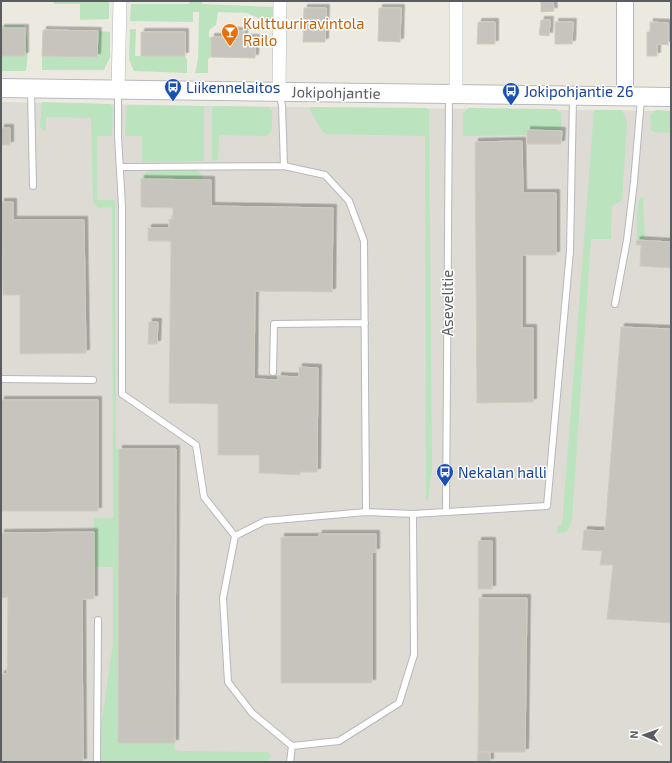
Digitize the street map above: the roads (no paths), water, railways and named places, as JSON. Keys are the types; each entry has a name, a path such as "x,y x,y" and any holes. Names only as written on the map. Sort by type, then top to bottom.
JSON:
{"main road":[{"name":"Jokipohjantie","path":"1,88 671,97"}],"street":[{"path":"118,90 120,1"},
{"path":"279,91 280,1"},
{"name":"Asevelitie","path":"452,93 456,1"},
{"path":"626,1 633,96"}],"lane":[{"path":"31,89 33,186"},
{"path":"118,90 118,136 122,207 122,394 196,445 204,497 235,536 223,598 228,682 252,713 292,746 339,741 399,703 414,655 413,514"},
{"path":"279,91 282,105 284,166"},
{"name":"Asevelitie","path":"446,512 452,93"},
{"path":"235,536 265,521 366,512 413,514 547,506 570,251 573,95"},
{"path":"615,304 627,240 634,182 633,96"},
{"path":"120,167 284,166 325,175 349,201 364,241 366,512"},
{"path":"273,372 274,324 365,323"},
{"path":"1,379 93,380"},
{"path":"97,762 98,620"},
{"path":"290,762 292,746"}],"place":[{"name":"Kulttuuriravintola Railo","path":"230,47"},
{"name":"Liikennelaitos","path":"173,102"},
{"name":"Jokipohjantie 26","path":"511,106"},
{"name":"Nekalan halli","path":"445,487"}]}
